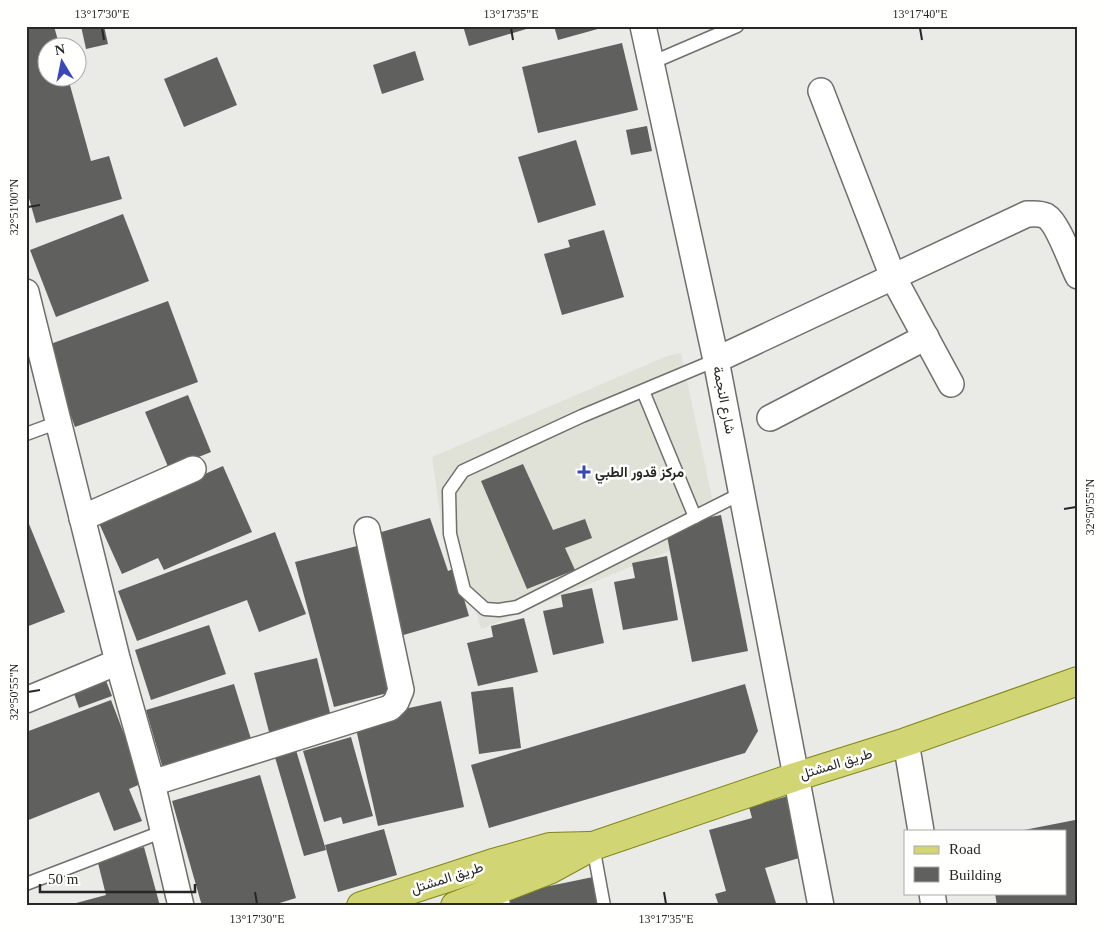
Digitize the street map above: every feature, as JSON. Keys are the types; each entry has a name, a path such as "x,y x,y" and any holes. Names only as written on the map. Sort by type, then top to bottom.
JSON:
{"main road":[{"name":"طريق المشتل","path":"455,906 502,897 593,846 795,776 906,742 1078,682"},
{"name":"طريق المشتل","path":"361,906 492,863 550,847 593,846"}],"street":[{"name":"شارع النجمة","path":"643,26 716,360 820,906"},
{"path":"821,91 893,276 951,384"},
{"path":"716,360 1027,214 1036,213 1045,216 1053,222 1078,276"},
{"path":"26,292 118,662 152,783 181,906"},
{"path":"770,418 926,337"},
{"path":"82,518 193,469"},
{"path":"152,783 390,708 396,702 401,690 366,530"},
{"path":"26,700 118,662"},
{"path":"906,742 921,830"}],"lane":[{"path":"651,63 737,26"},
{"path":"716,360 582,416 463,471 449,491 450,534 464,590 485,609 499,610 517,607 742,493"},
{"path":"643,391 696,517"},
{"path":"26,434 59,422"},
{"path":"26,884 164,831"},
{"path":"593,846 604,906"}],"shaded area":[{"path":"681,353 719,530 481,629 465,571 447,561 432,457 667,356"}],"building":[{"path":"54,26 57,38 38,38 38,88 71,88 91,161 109,156 122,199 36,223 26,188 26,28"},
{"path":"81,26 104,26 108,44 88,49 88,38 84,38"},
{"path":"463,26 533,26 533,27 469,46"},
{"path":"554,26 605,26 605,27 558,40"},
{"path":"622,43 638,110 538,133 522,67"},
{"path":"415,51 424,80 382,94 373,65"},
{"path":"217,57 237,105 184,127 164,79"},
{"path":"647,126 652,151 631,155 626,130"},
{"path":"576,140 596,205 538,223 518,157"},
{"path":"123,214 149,281 56,317 30,250"},
{"path":"604,230 624,297 562,315 544,254 570,247 568,240"},
{"path":"168,301 198,382 75,427 45,346"},
{"path":"188,395 211,452 169,469 145,412"},
{"path":"523,464 553,530 585,519 592,538 565,548 575,570 527,589 481,481"},
{"path":"223,466 252,532 164,570 158,558 122,574 98,521"},
{"path":"721,515 748,651 692,662 665,526"},
{"path":"430,518 448,571 455,568 469,616 400,636 371,535"},
{"path":"29,524 65,612 26,627 26,525"},
{"path":"275,532 306,614 259,632 247,600 137,641 118,591"},
{"path":"357,546 395,691 334,707 295,562"},
{"path":"667,556 678,620 623,630 614,582 635,578 632,563"},
{"path":"592,588 604,643 553,655 543,611 563,607 561,595"},
{"path":"524,618 538,672 478,686 467,643 493,637 491,626"},
{"path":"209,625 226,674 151,700 135,650"},
{"path":"317,658 331,717 269,732 254,673"},
{"path":"103,673 112,696 79,708 71,685"},
{"path":"234,684 252,742 163,769 146,710"},
{"path":"745,684 758,731 745,753 489,828 471,765"},
{"path":"513,687 521,748 479,754 471,692"},
{"path":"111,700 143,783 129,789 142,821 114,831 99,792 26,821 26,732"},
{"path":"441,701 464,807 378,826 354,720"},
{"path":"351,737 373,816 343,824 341,817 324,822 303,751"},
{"path":"293,740 326,850 304,856 272,747"},
{"path":"260,775 296,898 270,906 202,906 172,801"},
{"path":"788,796 806,856 765,868 776,903 765,906 719,906 715,894 726,891 709,830 752,818 749,807"},
{"path":"1075,820 1078,840 1078,906 997,906 995,894 1066,894 1066,830 1024,830"},
{"path":"384,829 397,875 338,892 325,845"},
{"path":"144,847 160,906 65,906 106,895 97,859"},
{"path":"598,876 604,906 507,906 505,895"}],"place":[{"name":"مركز قدور الطبي","path":"584,472"}]}
